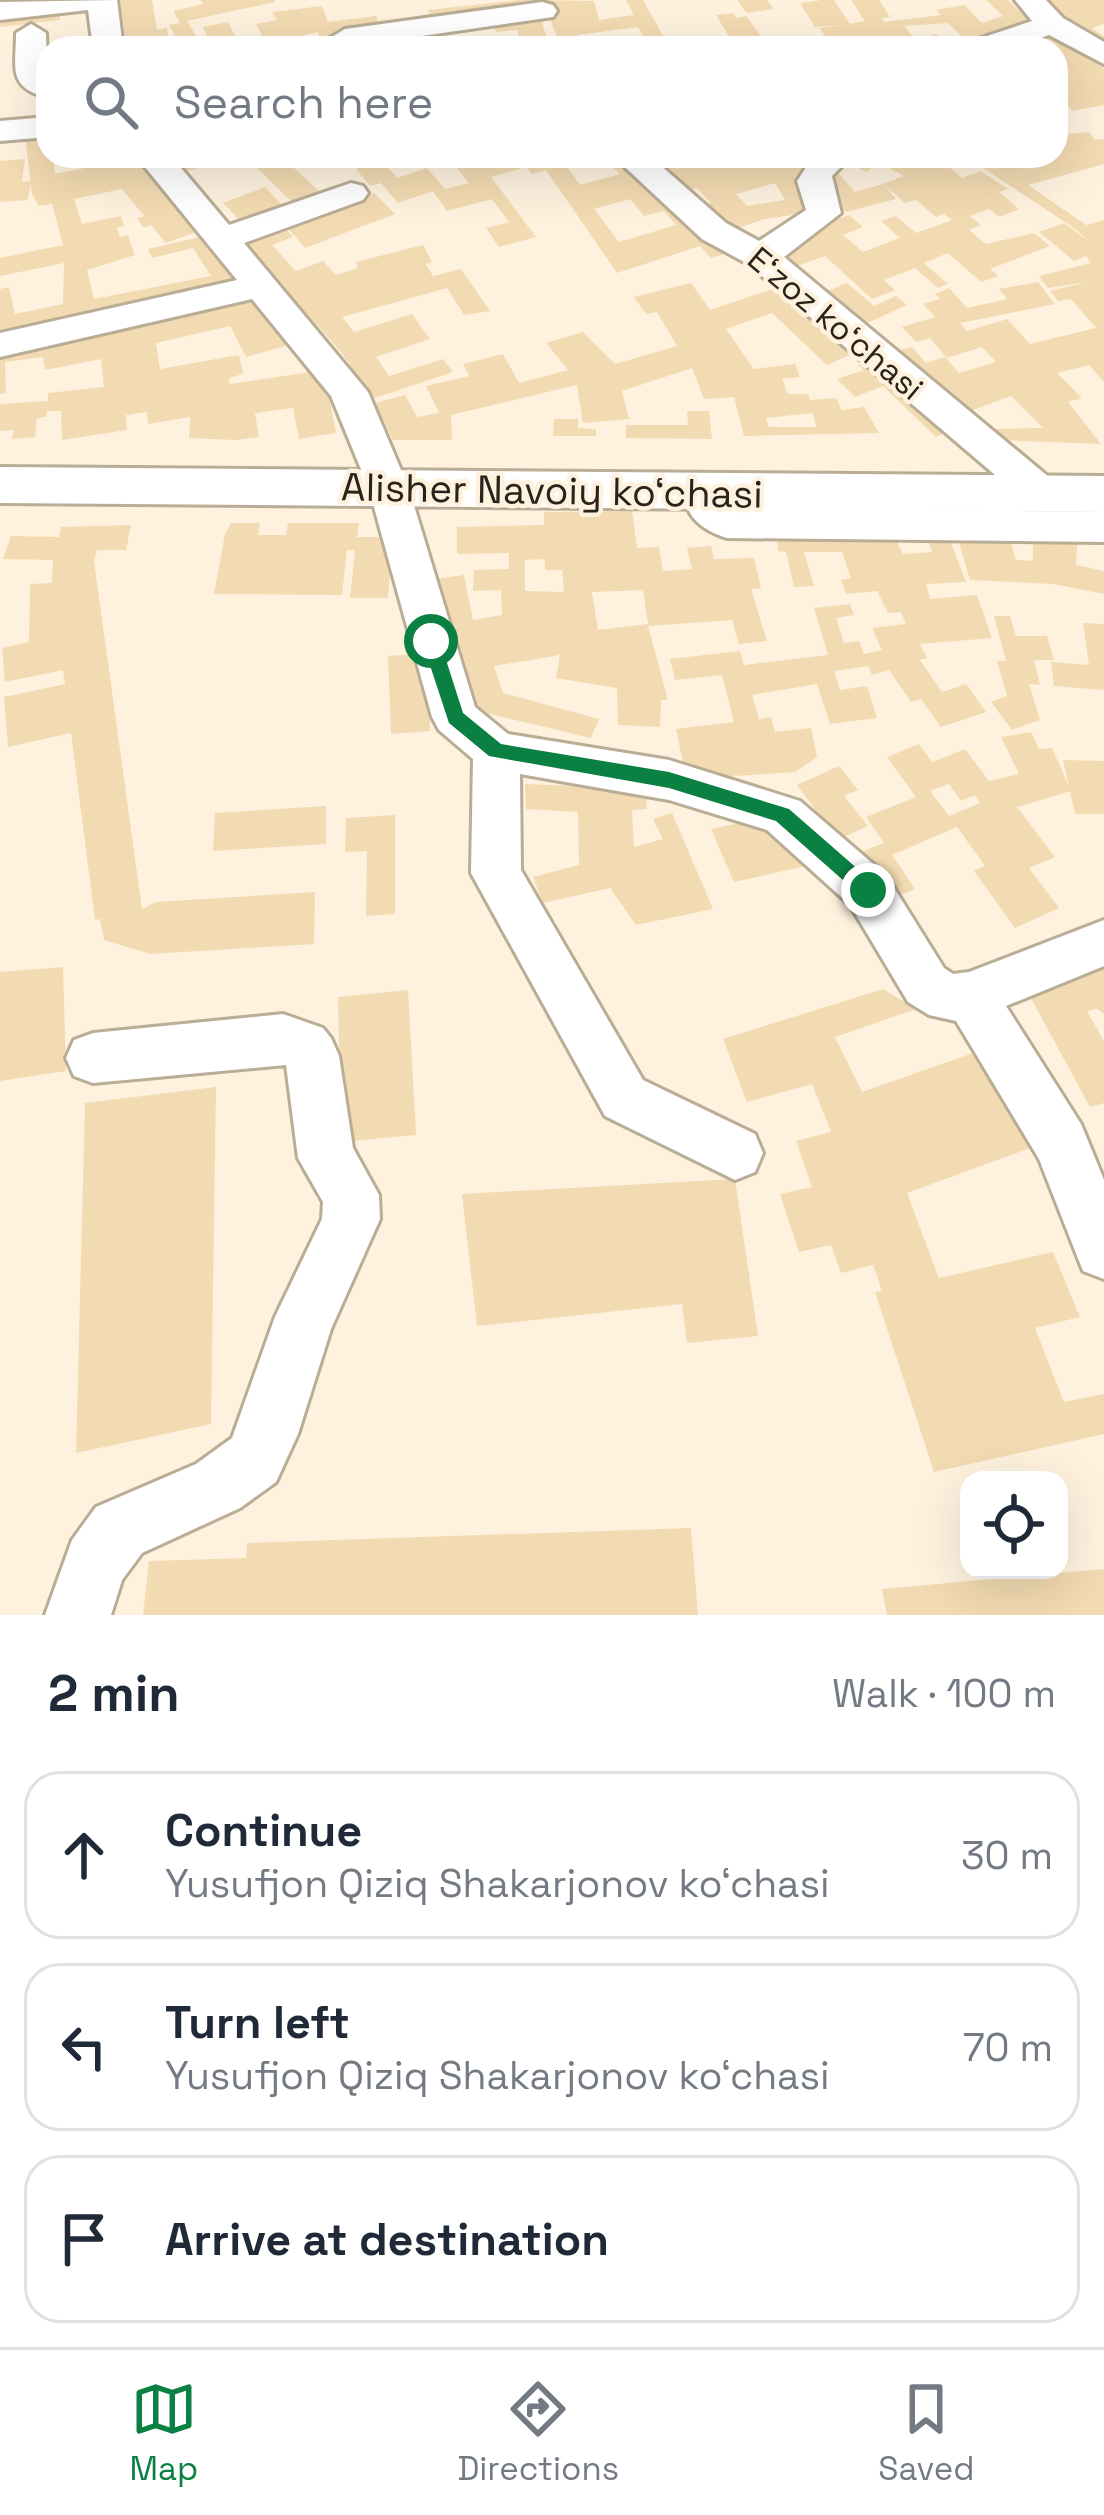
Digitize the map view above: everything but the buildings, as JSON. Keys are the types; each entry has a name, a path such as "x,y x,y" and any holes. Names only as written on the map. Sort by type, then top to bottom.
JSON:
{"main road":[{"name":"Alisher Navoiy koʻchasi","path":"0,485 1104,494"}],"street":[{"path":"0,11 102,0 106,36"},
{"path":"1030,0 1052,24 1104,55"},
{"path":"357,36 541,6 551,36"},
{"path":"1017,36 1052,24"},
{"path":"31,33 29,74 36,83"},
{"path":"0,131 36,128"},
{"path":"164,168 349,392 389,489 455,718 496,751 669,780 782,815 868,890 926,985 947,998 970,996 1104,943"},
{"name":"Eʻzoz koʻchasi","path":"643,168 714,231 761,256 1042,493"},
{"path":"761,256 824,212 812,183 820,168"},
{"path":"222,239 351,193"},
{"path":"0,345 261,286"},
{"path":"706,492 708,510 727,523 1104,527"},
{"path":"496,751 496,873 624,1098 735,1153"},
{"path":"970,996 1061,1143 1104,1250"},
{"path":"78,1615 94,1563 118,1530 218,1486 254,1460 286,1385 305,1316 331,1270 351,1219 351,1195 326,1158 312,1056 304,1046 284,1039 93,1058"}],"route":[{"path":"431,641 455,718 496,751 669,780 782,815 868,890"}]}
